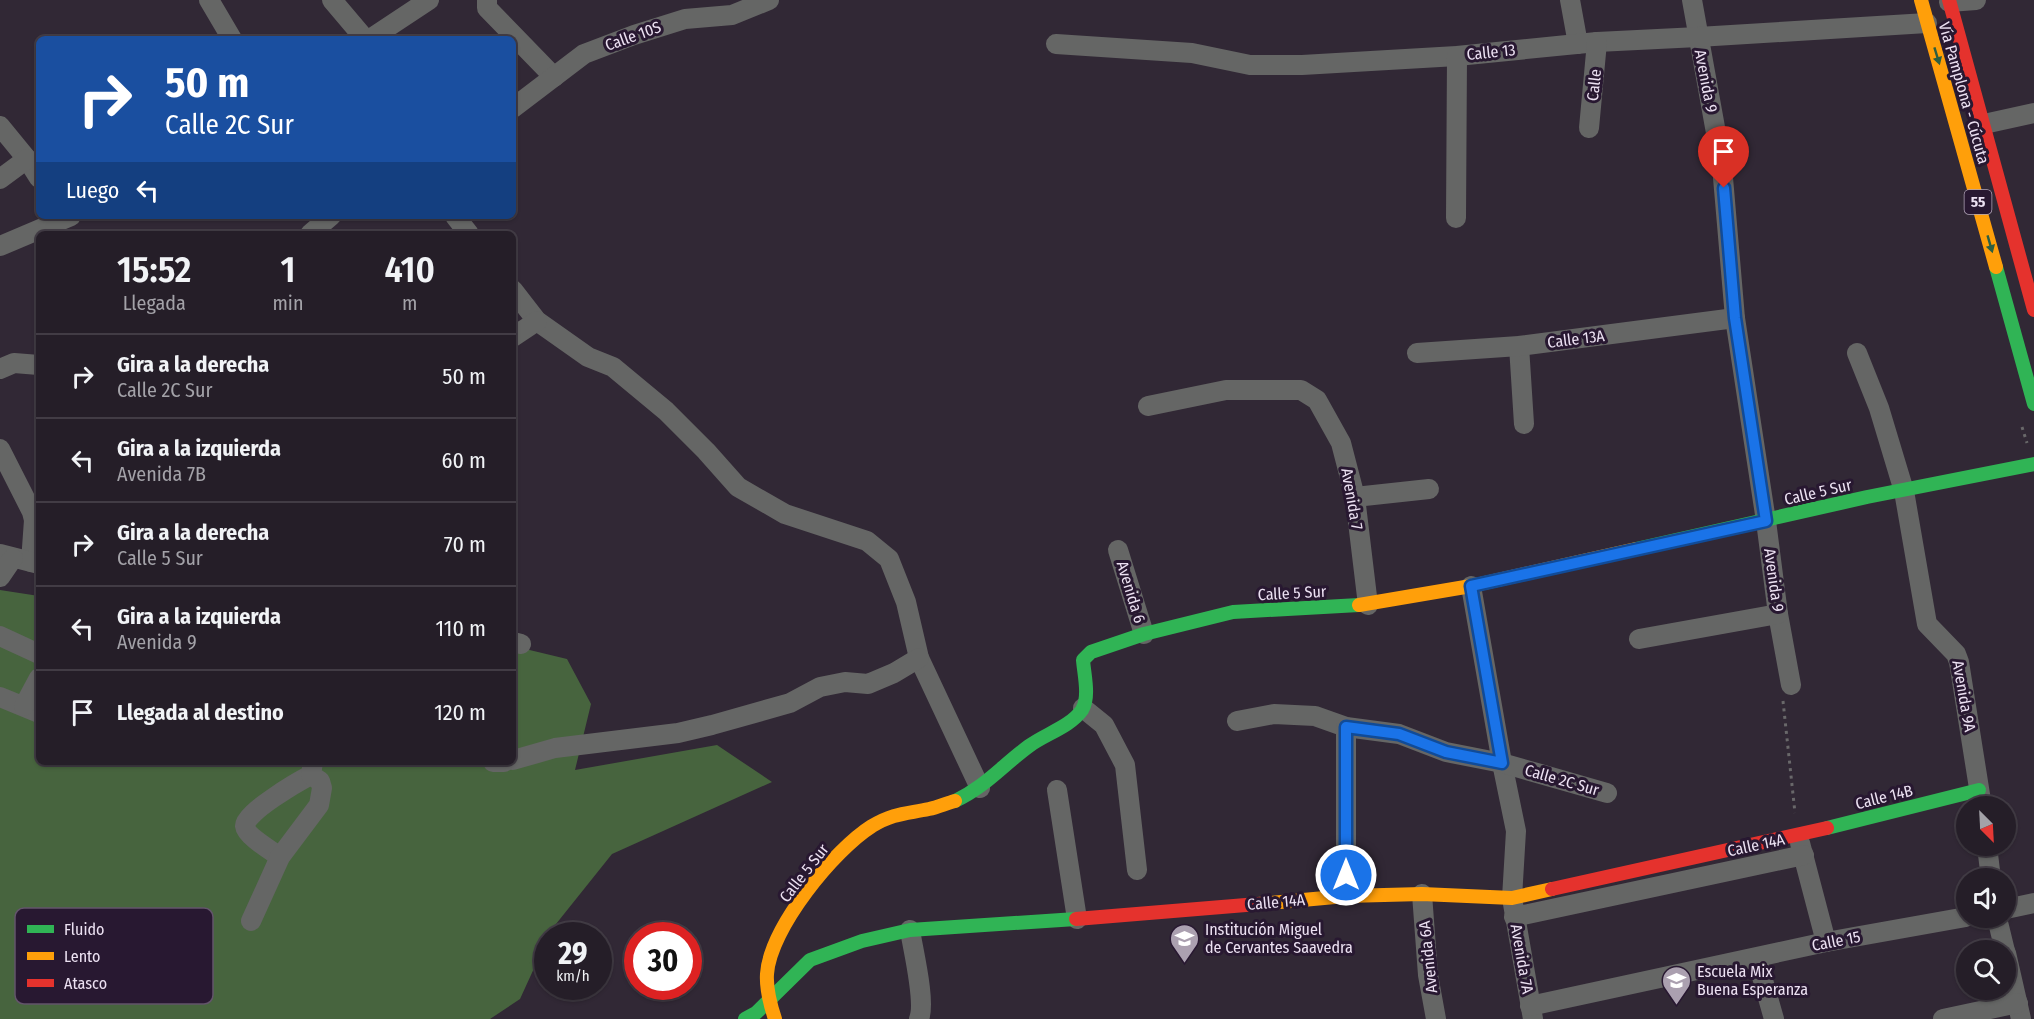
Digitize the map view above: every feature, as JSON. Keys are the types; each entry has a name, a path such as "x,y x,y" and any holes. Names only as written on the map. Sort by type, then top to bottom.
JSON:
{"main road":[{"name":"Vía Pamplona - Cúcuta","path":"1921,0 2034,404"},
{"name":"Vía Pamplona - Cúcuta","path":"1949,1 2034,310"},
{"name":"Calle 5 Sur","path":"775,1019 767,973 773,948 798,903 834,857 871,827 899,813 930,809 957,800 980,788 1029,746 1073,719 1083,708 1086,695 1083,660 1091,652 1144,634 1233,612 1368,605 1471,586 1904,490 2034,464"},
{"name":"Calle 14B","path":"1797,836 1956,803"},
{"name":"Calle 14A","path":"770,1000 810,960 862,941 910,930 1346,897 1422,894 1513,907 1636,869 1797,836"},
{"path":"745,1019 756,1013 770,1000"}],"street":[{"path":"209,0 230,36"},
{"path":"332,0 365,36"},
{"path":"373,36 429,0"},
{"path":"487,0 487,8 514,36"},
{"name":"Calle 10S","path":"516,106 584,54 685,19 769,0"},
{"name":"Calle","path":"1570,0 1587,43 1589,128"},
{"name":"Avenida 9","path":"1692,0 1722,166 1735,318 1778,614 1791,686"},
{"path":"1949,1 1976,0"},
{"name":"Calle 13","path":"1056,44 1192,53 1251,65 1302,64 1457,56 1587,43 1927,22"},
{"path":"516,38 554,77"},
{"path":"1456,218 1457,56"},
{"path":"1984,124 2034,113"},
{"path":"0,126 36,173"},
{"path":"0,179 27,159"},
{"path":"314,231 328,219"},
{"path":"457,219 467,231"},
{"path":"40,231 64,222"},
{"path":"0,246 36,232"},
{"path":"516,294 537,321 588,357 613,367 666,411 738,487 785,514 867,540 889,559 906,602 919,658 980,788"},
{"name":"Calle 13A","path":"1417,353 1519,346 1735,318"},
{"path":"516,336 537,321"},
{"path":"1519,346 1524,424"},
{"name":"Avenida 9A","path":"1857,353 1879,408 1904,490 1925,618 1927,624 1956,654 1959,662 1980,796"},
{"path":"0,367 14,363 36,365"},
{"name":"Avenida 7","path":"1148,406 1226,390 1301,390 1317,400 1341,443 1355,498 1368,605"},
{"path":"0,449 34,520 21,559 0,578"},
{"path":"1355,498 1429,489"},
{"name":"Avenida 6","path":"1118,550 1144,634"},
{"name":"Avenida 7A","path":"1471,586 1516,831 1513,907 1532,1013"},
{"path":"1639,639 1778,614"},
{"path":"0,636 36,653"},
{"path":"516,759 555,748 678,733 711,725 790,703 820,687 845,682 867,684 894,673 919,658"},
{"path":"0,696 32,710 36,692"},
{"path":"1083,708 1104,725 1125,765 1137,870"},
{"name":"Calle 2C Sur","path":"1237,721 1275,714 1315,716 1346,727 1399,734 1446,752 1502,763 1607,793"},
{"path":"1346,727 1346,897"},
{"path":"251,921 280,857 319,804 322,788 312,768 246,820 245,827 248,834 280,857"},
{"path":"1057,790 1077,919"},
{"path":"1797,836 1826,942"},
{"name":"Calle 14A","path":"1513,907 1803,855"},
{"name":"Avenida 6A","path":"1422,894 1428,975 1436,1019"},
{"path":"2016,907 2034,903"},
{"name":"Calle 15","path":"1532,1013 1826,942 1956,919"},
{"path":"910,930 920,998 919,1019"},
{"path":"1757,959 1774,1019"},
{"path":"1943,1019 2020,1011 2016,995"}],"path":[{"path":"1791,686 1782,702 1797,836"}],"green space":[{"path":"0,590 36,596 36,765 516,765 516,647 567,659 591,704 575,770 717,745 772,782 612,854 558,922 534,922 534,968 520,999 490,1019 0,1019"}],"traffic: fast":[{"path":"1996,267 2034,404"},
{"path":"1636,549 1867,497 2034,464"},
{"path":"955,801 985,782 1029,746 1077,716 1086,699 1083,660 1091,652 1144,634 1233,612 1359,605"},
{"path":"1827,828 1979,790"},
{"path":"745,1019 756,1013 810,960 862,941 910,930 1076,919"}],"traffic: slow":[{"path":"1921,0 1996,267"},
{"path":"1359,605 1471,586 1636,549"},
{"path":"775,1019 767,985 771,955 792,913 823,871 857,837 872,826 893,816 955,801"},
{"path":"1258,904 1346,896 1422,894 1512,898 1552,889"}],"traffic: jam":[{"path":"1949,0 2034,310"},
{"path":"1552,889 1827,828"},
{"path":"1076,919 1258,904"}],"place":[{"name":"Institución Miguel de Cervantes Saavedra","path":"1184,964"},
{"name":"Escuela Mix Buena Esperanza","path":"1676,1006"}],"route":[{"path":"1346,875 1346,727 1399,734 1446,752 1502,763 1471,586 1766,521 1735,318 1724,188"}]}
